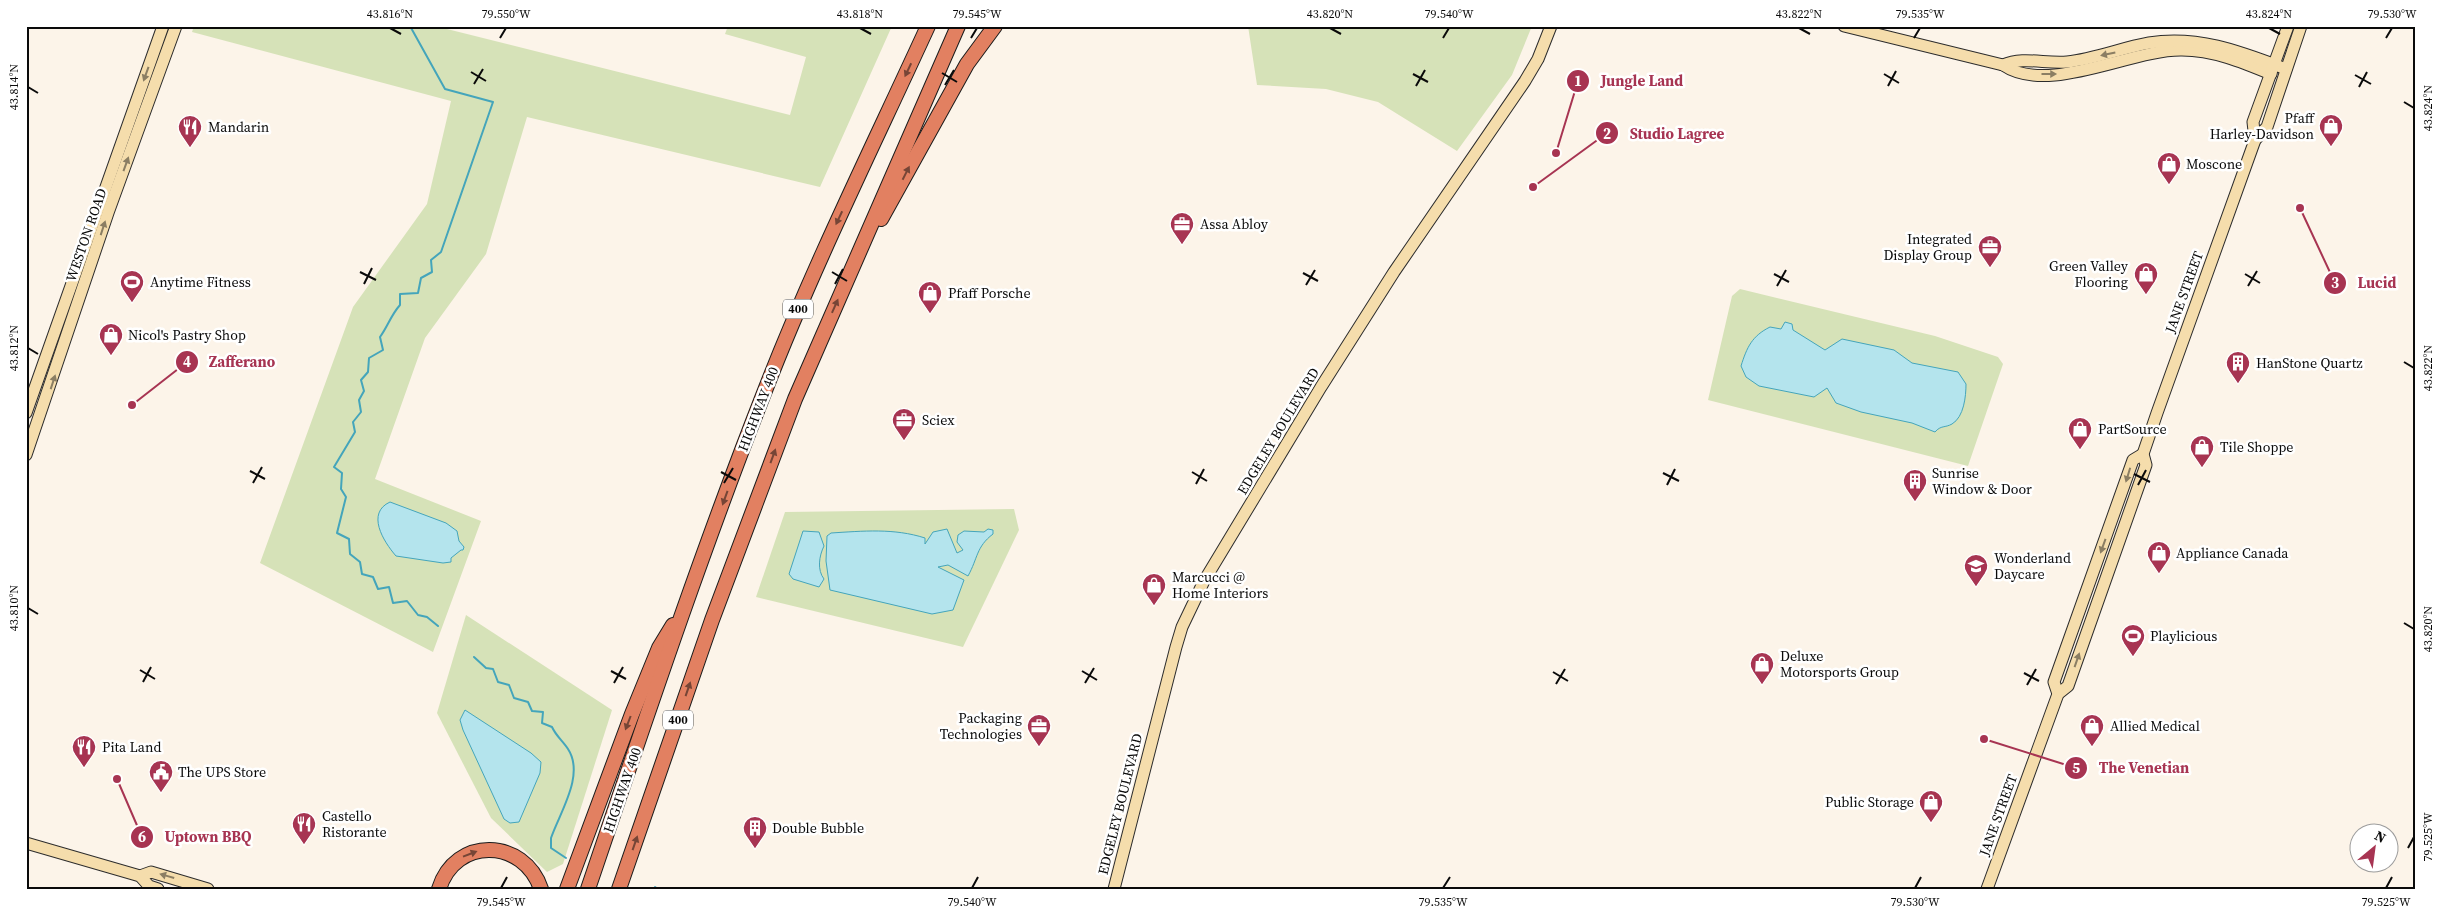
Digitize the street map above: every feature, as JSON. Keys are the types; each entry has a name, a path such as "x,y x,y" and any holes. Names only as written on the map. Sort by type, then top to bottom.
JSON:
{"highway":[{"name":"HIGHWAY 400","path":"588,889 687,600 766,388 796,314 928,26"},
{"name":"400","path":"619,889 712,620 794,399 958,26"},
{"path":"862,244 884,215 967,64 995,26"},
{"path":"567,889 632,714 659,648 687,600"},
{"path":"439,889 450,868 461,857 477,851 493,849 508,852 531,868 541,889"}],"main road":[{"name":"WESTON ROAD","path":"26,413 163,26"},
{"name":"WESTON ROAD","path":"26,455 109,210 176,26"},
{"name":"EDGELEY BOULEVARD","path":"1114,889 1176,647 1182,627 1204,581 1321,387 1394,272 1525,81 1538,59 1551,26"},
{"path":"1844,26 2003,65 2015,60 2067,62 2112,54 2149,43 2171,41 2196,42 2227,47 2272,69 2286,69"},
{"name":"JANE STREET","path":"2255,140 2253,122 2288,26"},
{"name":"JANE STREET","path":"1987,889 2058,694 2054,682 2133,460 2143,454 2255,140 2267,127 2301,26"},
{"path":"26,843 140,876 149,886 158,889"},
{"path":"140,876 151,872 208,889"}],"green space":[{"path":"194,26 435,26 790,115 806,57 725,34 728,26 892,26 820,187 527,117 486,254 425,338 375,479 481,521 433,652 260,563 353,307 427,204 451,101 192,32"},
{"path":"1248,26 1532,26 1512,75 1457,151 1378,102 1326,89 1257,85"},
{"path":"1740,289 1935,336 1998,357 2003,364 1968,466 1708,400 1732,296"},
{"path":"1014,509 1019,530 963,647 756,597 785,512"},
{"path":"466,615 612,710 563,864 547,872 491,818 437,713"}],"water":[{"path":"1785,322 1792,324 1793,330 1825,350 1842,339 1894,350 1912,363 1958,372 1966,384 1962,411 1956,421 1939,428 1935,432 1912,423 1861,412 1836,403 1827,388 1814,397 1759,386 1746,377 1741,366 1746,353 1754,338 1764,330 1770,327 1781,329"},
{"path":"390,502 446,523 457,531 459,541 464,547 463,550 451,558 451,562 443,563 396,556 382,535 378,520 379,513 383,507"},
{"path":"947,529 957,553 963,550 957,542 958,535 964,531 984,532 988,529 993,530 993,534 980,548 968,576 948,565 938,567 964,580 953,610 932,614 830,590 826,561 827,536 831,533 878,531 902,533 925,538 925,544 933,532"},
{"path":"803,531 819,532 824,546 821,554 820,571 824,579 819,587 793,579 789,574"},
{"path":"465,710 531,753 541,762 540,773 519,822 510,823 504,819 463,730 460,720"}],"waterway":[{"path":"410,26 445,89 493,102 441,252 431,260 432,272 421,278 418,293 400,294 400,305 380,337 383,350 369,358 368,372 361,380 364,391 359,400 361,412 353,422 355,432 334,467 342,473 341,489 346,497 337,533 349,539 350,554 360,562 362,574 373,577 378,589 389,587 393,603 407,601 418,615 427,617 438,626"},
{"path":"474,657 486,668 493,669 498,682 509,685 514,698 528,702 532,711 543,712 542,723 552,727 573,759 574,770 569,794 551,838 551,848 566,858"}],"place":[{"name":"Pfaff Harley-Davidson","path":"2331,147"},
{"name":"Mandarin","path":"190,148"},
{"name":"Jungle Land","path":"1556,153"},
{"name":"Moscone","path":"2169,185"},
{"name":"Studio Lagree","path":"1533,187"},
{"name":"Lucid","path":"2300,208"},
{"name":"Assa Abloy","path":"1182,245"},
{"name":"Integrated Display Group","path":"1990,268"},
{"name":"Green Valley Flooring","path":"2146,295"},
{"name":"Anytime Fitness","path":"132,303"},
{"name":"Pfaff Porsche","path":"930,314"},
{"name":"Nicol's Pastry Shop","path":"111,356"},
{"name":"HanStone Quartz","path":"2238,384"},
{"name":"Zafferano","path":"132,405"},
{"name":"Sciex","path":"904,441"},
{"name":"PartSource","path":"2080,450"},
{"name":"Tile Shoppe","path":"2202,468"},
{"name":"Sunrise Window & Door","path":"1915,502"},
{"name":"Appliance Canada","path":"2159,574"},
{"name":"Wonderland Daycare","path":"1976,587"},
{"name":"Marcucci @ Home Interiors","path":"1154,606"},
{"name":"Playlicious","path":"2133,657"},
{"name":"Deluxe Motorsports Group","path":"1762,685"},
{"name":"The Venetian","path":"1984,739"},
{"name":"Packaging Technologies","path":"1039,747"},
{"name":"Allied Medical","path":"2092,747"},
{"name":"Pita Land","path":"84,768"},
{"name":"Uptown BBQ","path":"117,779"},
{"name":"The UPS Store","path":"161,793"},
{"name":"Public Storage","path":"1931,823"},
{"name":"Castello Ristorante","path":"304,845"},
{"name":"Double Bubble","path":"755,849"}]}
